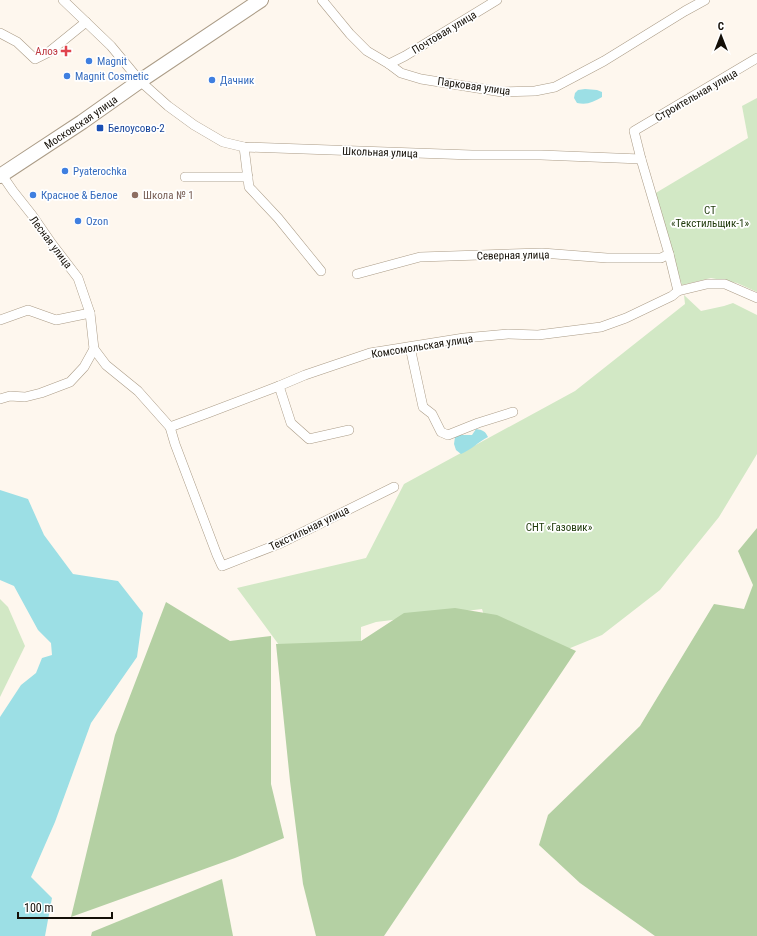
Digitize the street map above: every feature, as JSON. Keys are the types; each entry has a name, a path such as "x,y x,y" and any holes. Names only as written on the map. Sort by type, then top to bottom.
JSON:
{"highway":[{"name":"Московская улица","path":"1,175 82,122 140,81 261,0"}],"street":[{"name":"Школьная улица","path":"63,0 111,46 140,81 168,106 194,125 223,142 244,147 641,159"},
{"name":"Парковая улица","path":"322,0 350,34 367,51 390,64 401,73 422,79 502,92 535,91 555,88 604,61 705,0"},
{"name":"Почтовая улица","path":"390,64 497,0"},
{"path":"0,33 17,42 35,59 49,52 86,22"},
{"name":"Строительная улица","path":"641,159 634,131 757,58"},
{"path":"244,147 249,187 278,218 321,271"},
{"path":"641,159 669,254 678,291"},
{"name":"Лесная улица","path":"1,175 78,278 90,313 94,349 106,366 138,391 170,427"},
{"path":"185,177 248,177"},
{"name":"Северная улица","path":"357,274 420,257 542,254 607,258 661,258 669,254"},
{"name":"Комсомольская улица","path":"170,427 305,375 370,353 464,338 508,334 538,335 602,327 626,318 672,296 678,291 708,284 725,284 757,298"},
{"path":"0,320 28,310 56,320 90,313"},
{"path":"410,347 423,407 432,414 441,432 448,436 478,423 513,412"},
{"path":"0,399 10,396 25,397 41,393 70,382 84,367 94,349"},
{"path":"279,386 291,423 309,439 350,430"},
{"name":"Текстильная улица","path":"170,427 175,444 222,566 281,543 394,487"}],"green space":[{"name":"СТ «Текстильщик-1»","path":"757,98 757,292 737,283 711,278 682,285 654,194 748,138 742,106"},
{"name":"СНТ «Газовик»","path":"684,295 701,311 733,303 757,315 757,454 719,517 660,590 602,635 563,651 487,625 482,609 376,622 361,627 361,643 279,645 237,588 366,558 404,484 575,391 685,304"},
{"path":"757,528 757,936 655,936 580,883 539,845 548,815 640,726 714,604 744,609 753,585 738,551"},
{"path":"0,599 8,607 25,646 0,697"},
{"path":"166,602 230,641 271,636 271,784 284,838 235,858 71,917 115,735"},
{"path":"455,608 497,615 576,651 384,936 316,936 303,884 290,781 276,644 361,641 404,613"},
{"path":"222,879 233,936 91,936 92,932"}],"water":[{"path":"585,89 602,92 602,97 590,103 577,103 574,98 575,93 578,90"},
{"path":"476,429 484,431 488,437 461,454 456,450 454,444 455,437 457,435 472,435"},
{"path":"0,490 28,499 44,535 73,574 118,581 143,613 137,657 91,723 55,822 31,877 52,898 45,936 0,936 0,717 21,685 36,673 42,658 52,655 51,643 38,630 14,586 0,580"}],"place":[{"name":"Алоэ","path":"66,51"},
{"name":"Magnit","path":"89,61"},
{"name":"Magnit Cosmetic","path":"67,76"},
{"name":"Дачник","path":"212,80"},
{"name":"Белоусово-2","path":"100,128"},
{"name":"Pyaterochka","path":"65,171"},
{"name":"Красное & Белое","path":"33,195"},
{"name":"Школа № 1","path":"135,195"},
{"name":"Ozon","path":"78,221"}]}
